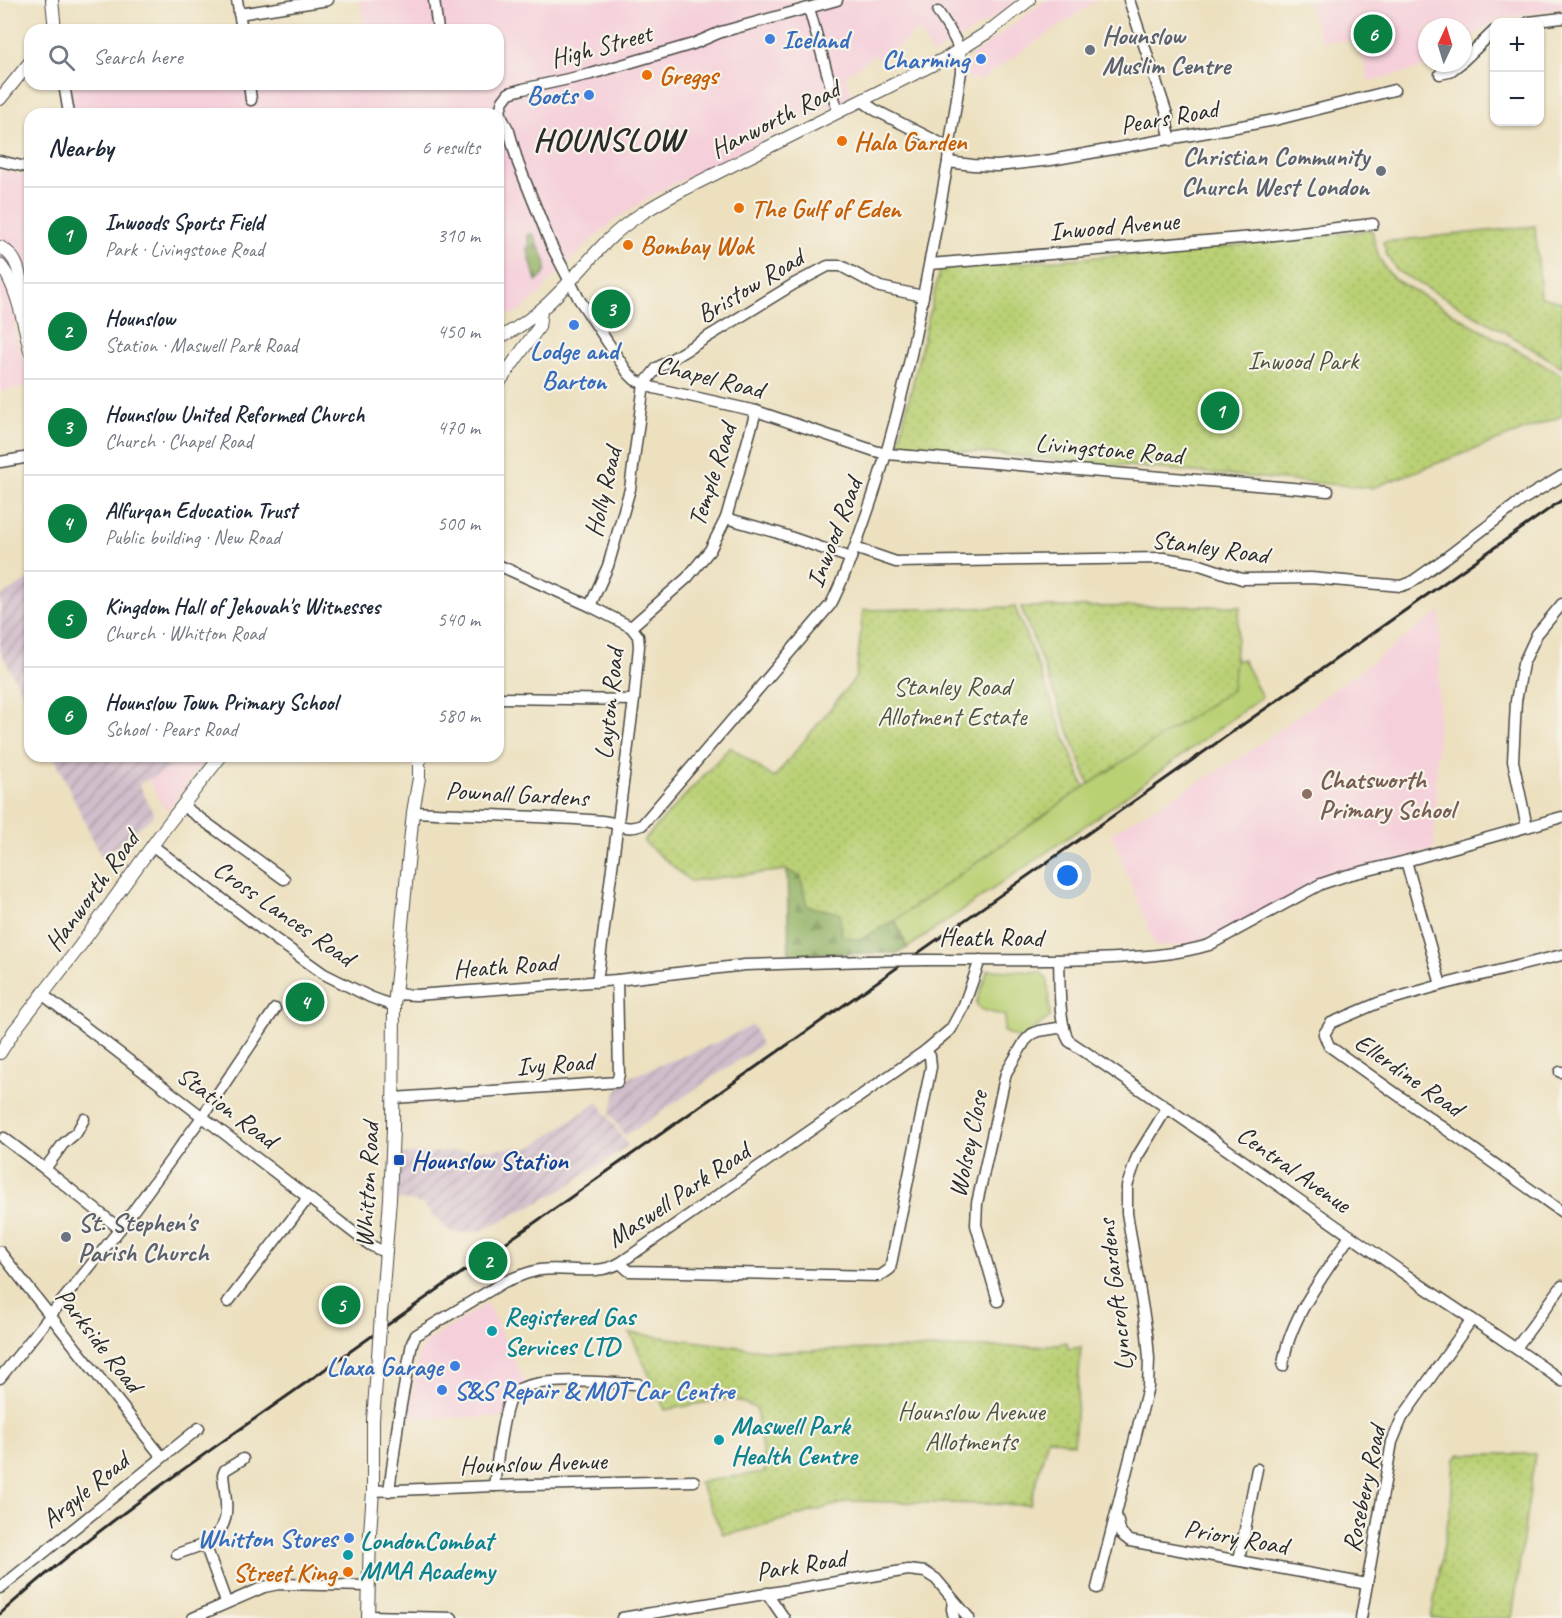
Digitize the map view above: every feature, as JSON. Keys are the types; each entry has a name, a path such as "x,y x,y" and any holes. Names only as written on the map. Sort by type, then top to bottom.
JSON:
{"main road":[{"path":"52,0 54,24"},
{"name":"Hanworth Road","path":"504,376 539,327 541,311 618,230 679,192 948,57 988,32 1029,0"},
{"path":"0,99 24,69"},
{"path":"0,247 9,252 16,262 24,316"},
{"path":"0,265 7,274 24,322"},
{"path":"504,335 541,311"},
{"name":"Hanworth Road","path":"0,1053 14,1031 216,762"},
{"name":"Whitton Road","path":"368,1617 373,1491 373,1420 390,1199 395,1000 419,762"}],"street":[{"path":"237,0 241,24"},
{"path":"240,14 328,0"},
{"path":"434,0 437,24"},
{"name":"High Street","path":"501,108 509,93 591,74 693,44 721,32 837,0"},
{"path":"1129,0 1168,117 1167,124 1171,140"},
{"path":"809,8 838,112"},
{"path":"938,12 956,40 959,49"},
{"path":"1544,20 1562,18"},
{"path":"1472,52 1490,35"},
{"name":"Inwood Road","path":"618,825 632,829 642,825 831,604 838,590 887,453 910,359 948,162 962,65 959,49"},
{"path":"1440,74 1449,72"},
{"path":"65,90 68,108"},
{"path":"250,90 251,100"},
{"name":"Pears Road","path":"948,162 997,166 1051,160 1275,120 1394,90"},
{"path":"862,101 949,150"},
{"name":"High Street","path":"504,121 540,219 569,281"},
{"path":"0,161 24,167"},
{"name":"Inwood Avenue","path":"930,264 1209,241 1373,224"},
{"name":"Bristow Road","path":"644,384 657,368 828,266 841,266 880,287 923,296"},
{"name":"Chapel Road","path":"569,281 628,373 635,380 654,388 756,411 887,453"},
{"name":"Holly Road","path":"590,606 608,566 630,489 644,384"},
{"name":"Temple Road","path":"630,627 687,578 710,550 726,518 756,411"},
{"name":"Livingstone Road","path":"887,453 1328,491"},
{"path":"0,462 24,458"},
{"name":"Stanley Road","path":"726,518 788,537 896,562 1164,558 1194,563 1242,579 1311,578 1401,586 1410,583 1447,557 1522,500 1562,476"},
{"name":"Layton Road","path":"504,569 590,606 630,627 638,636 634,700 618,825"},
{"path":"1527,827 1513,760 1516,701 1523,664 1537,634 1562,604"},
{"path":"504,698 634,700"},
{"path":"183,806 284,879"},
{"name":"Pownall Gardens","path":"414,812 551,817 608,821 618,825"},
{"name":"Heath Road","path":"395,1000 416,995 597,982 745,965 1148,957 1209,945 1321,884 1562,817"},
{"path":"597,982 618,825"},
{"name":"Cross Lances Road","path":"153,846 324,974 370,997 395,1000"},
{"path":"1406,861 1441,985"},
{"name":"Ellerdine Road","path":"1562,955 1378,1003 1331,1023 1324,1034 1329,1046 1562,1212"},
{"name":"Maswell Park Road","path":"389,1491 400,1406 412,1342 416,1335 490,1290 518,1276 542,1270 600,1271 620,1263 926,1051 951,1029 964,1005 980,960"},
{"path":"1059,960 1064,1027"},
{"name":"Ivy Road","path":"394,1098 617,1082 619,1074 617,980"},
{"name":"Station Road","path":"42,994 370,1245 386,1253"},
{"path":"0,1378 120,1229 202,1118 276,1009"},
{"name":"Central Avenue","path":"1064,1027 1069,1041 1562,1381"},
{"name":"Wolsey Close","path":"998,1301 976,1225 977,1203 1006,1073 1025,1041 1032,1034 1064,1027"},
{"path":"620,1263 629,1271 880,1276 890,1269 931,1067 930,1056 926,1051"},
{"name":"Lyncroft Gardens","path":"1097,1588 1148,1388 1148,1334 1127,1213 1127,1186 1137,1157 1167,1108"},
{"path":"45,1169 84,1119"},
{"path":"4,1138 120,1229"},
{"path":"228,1302 308,1198"},
{"path":"1283,1366 1284,1355 1302,1308 1350,1236"},
{"name":"Parkside Road","path":"0,1252 162,1457"},
{"path":"1516,1348 1562,1286"},
{"name":"Rosebery Road","path":"1361,1618 1392,1442 1402,1418 1472,1319"},
{"path":"494,1486 505,1417 512,1395 518,1389 526,1385 549,1381 638,1384"},
{"name":"Argyle Road","path":"0,1588 199,1428"},
{"path":"177,1554 205,1544 225,1523 227,1513 223,1475 225,1470 243,1459"},
{"path":"1239,1560 1257,1469"},
{"name":"Hounslow Avenue","path":"373,1491 694,1481"},
{"name":"Priory Road","path":"1116,1511 1121,1534 1130,1541 1367,1584"},
{"path":"205,1544 226,1602"},
{"name":"Park Road","path":"622,1618 676,1614 768,1593 908,1570 925,1572 936,1579 969,1618"},
{"path":"193,1618 226,1602 264,1587 279,1584 368,1586"},
{"path":"768,1593 784,1618"},
{"path":"953,1600 954,1618"},
{"path":"368,1617 452,1618"}],"shaded area":[{"path":"360,0 1016,0 1000,14 932,55 920,31 908,36 909,40 877,59 874,54 855,70 845,75 853,95 657,193 616,219 523,309 504,317 504,108 71,108 70,90 504,90 504,24 363,24"},
{"path":"1046,0 1096,0 980,80 966,78 971,56"},
{"path":"1307,0 1562,0 1562,8 1507,18 1490,18 1490,24 1472,37 1472,18 1418,18 1418,69 1369,81 1358,41 1322,41"},
{"path":"0,169 24,175 24,322 13,325 24,364 24,386 0,392"},
{"path":"24,583 24,696 0,651 0,597"},
{"name":"Chatsworth Primary School","path":"1441,611 1434,849 1348,875 1205,943 1156,947 1111,833 1245,755"},
{"path":"57,762 179,762 139,784 154,815 102,858"},
{"path":"204,762 169,809 163,807 148,779 179,763"},
{"path":"753,1025 761,1045 625,1136 610,1114 616,1093 623,1080 716,1043"},
{"path":"598,1102 628,1146 560,1191 483,1230 455,1233 447,1229 422,1204 390,1199 392,1155 532,1147"},
{"path":"487,1303 526,1385 518,1389 505,1417 409,1418 418,1355 424,1344"}],"green space":[{"path":"1535,226 1541,297 1562,302 1562,367 1397,271 1387,255 1383,242"},
{"name":"Inwood Park","path":"1372,230 1379,256 1394,279 1562,375 1562,416 1372,488 898,445 940,269 1213,248"},
{"path":"533,234 546,266 542,277 536,281 527,247 530,245 527,235"},
{"path":"1240,606 1232,690 1089,784 1021,607"},
{"name":"Stanley Road Allotment Estate","path":"1015,607 1084,787 895,920 859,940 842,936 840,913 807,906 801,877 787,870 690,881 643,841 730,747 774,778 856,677 863,610"},
{"path":"1234,660 1243,660 1262,697 1089,823 907,948 895,920 1084,787 1231,690"},
{"path":"787,870 801,877 807,906 840,913 859,940 895,920 907,948 898,953 789,954"},
{"path":"988,970 1041,972 1048,981 1050,1017 1020,1039 1004,1032 1005,1016 980,1009 976,1003"},
{"name":"Hounslow Avenue Allotments","path":"630,1333 778,1352 1043,1346 1067,1342 1068,1349 1081,1347 1074,1444 1048,1438 1030,1505 850,1501 739,1532 723,1534 699,1482 765,1472 756,1408 731,1398 665,1410"},
{"path":"1460,1454 1535,1454 1512,1618 1431,1618 1451,1504 1454,1460"}],"railway":[{"path":"0,1614 106,1526 180,1471 1562,500"}],"place":[{"name":"Hounslow Town Primary School","path":"1373,34"},
{"name":"Iceland","path":"770,39"},
{"name":"Hounslow Muslim Centre","path":"1090,50"},
{"name":"Charming","path":"981,59"},
{"name":"Greggs","path":"647,75"},
{"name":"Boots","path":"589,95"},
{"name":"Hala Garden","path":"842,141"},
{"name":"Christian Community Church West London","path":"1381,171"},
{"name":"The Gulf of Eden","path":"739,208"},
{"name":"Bombay Wok","path":"628,245"},
{"name":"Hounslow United Reformed Church","path":"611,309"},
{"name":"Lodge and Barton","path":"574,325"},
{"name":"Inwoods Sports Field","path":"1220,411"},
{"name":"Chatsworth Primary School","path":"1307,794"},
{"name":"Alfurqan Education Trust","path":"305,1002"},
{"name":"Hounslow Station","path":"399,1160"},
{"name":"St. Stephen's Parish Church","path":"66,1237"},
{"name":"Hounslow","path":"488,1261"},
{"name":"Kingdom Hall of Jehovah's Witnesses","path":"341,1305"},
{"name":"Registered Gas Services LTD","path":"492,1331"},
{"name":"Llaxa Garage","path":"455,1366"},
{"name":"S&S Repair & MOT Car Centre","path":"442,1390"},
{"name":"Maswell Park Health Centre","path":"719,1440"},
{"name":"Whitton Stores","path":"349,1538"},
{"name":"LondonCombat MMA Academy","path":"348,1555"},
{"name":"Street King","path":"348,1572"}],"district":[{"name":"HOUNSLOW","path":"608,139"}]}
